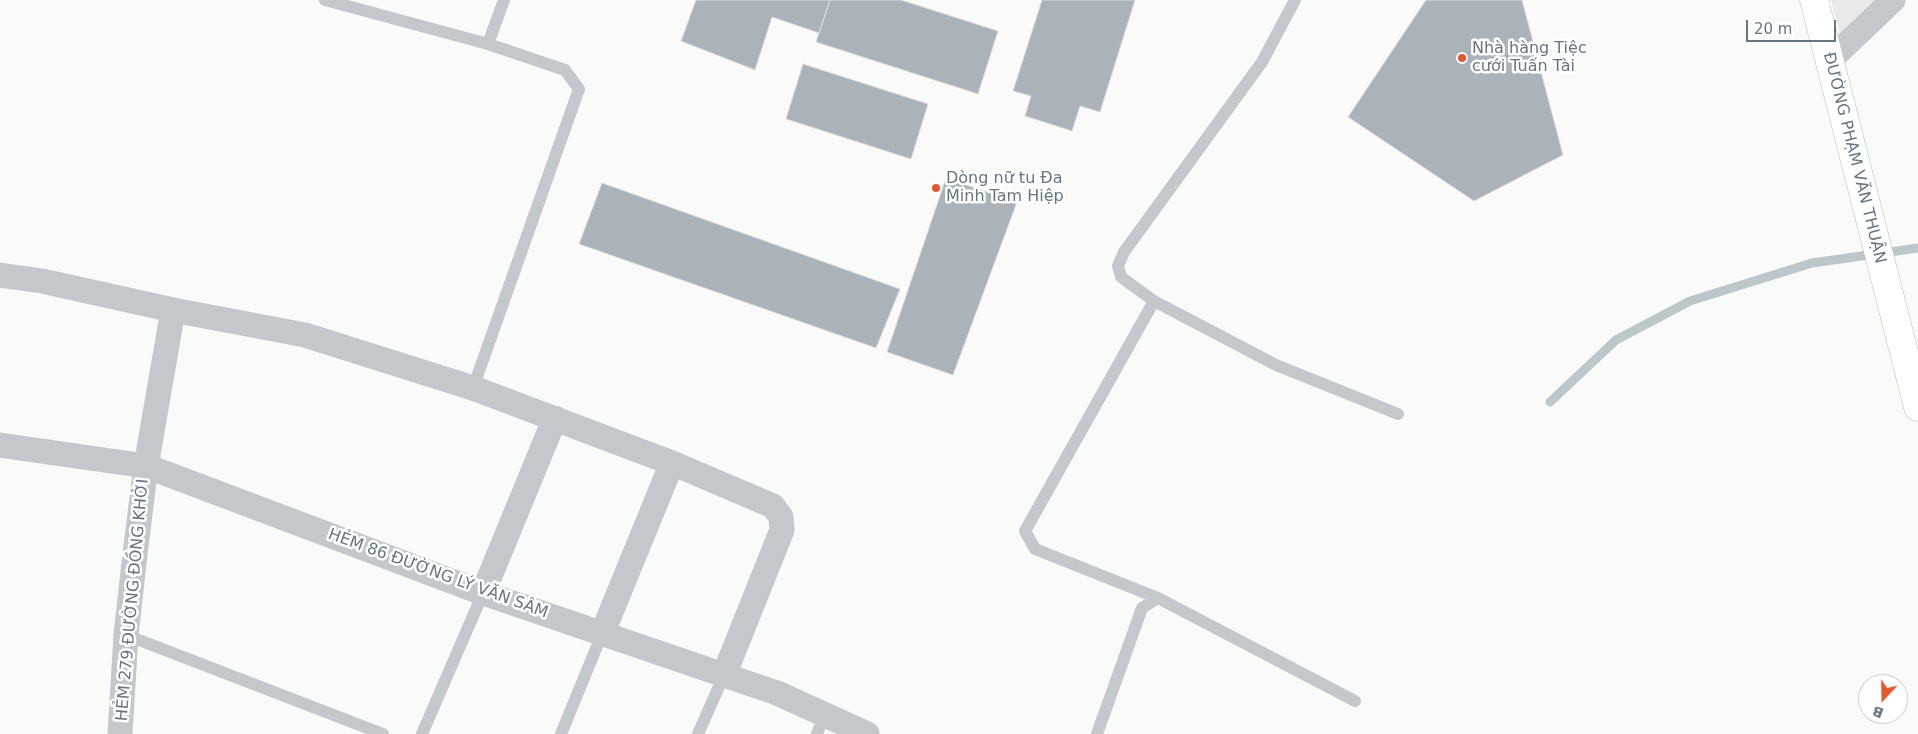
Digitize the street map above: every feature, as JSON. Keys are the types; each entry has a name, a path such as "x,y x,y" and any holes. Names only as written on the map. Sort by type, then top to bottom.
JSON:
{"main road":[{"name":"ĐƯỜNG PHẠM VĂN THUẬN","path":"1814,0 1918,407"}],"street":[{"path":"1830,61 1893,0"},
{"path":"0,275 42,281 173,310 304,335 473,388 672,463 772,506 781,516 782,530 724,675"},
{"name":"HẺM 279 ĐƯỜNG ĐỒNG KHỞI","path":"120,734 126,635 146,466 173,310"},
{"path":"483,593 555,418"},
{"name":"HẺM 86 ĐƯỜNG LÝ VĂN SÂM","path":"0,445 146,466 483,593 777,693 821,724 867,734"},
{"path":"602,634 672,463"}],"lane":[{"path":"325,0 488,44 565,70 579,89 473,388"},
{"path":"488,44 504,0"},
{"path":"1295,0 1262,62 1124,252 1118,266 1121,277 1154,301 1276,365 1398,414"},
{"path":"1154,301 1025,531 1035,549 1158,598 1355,701"},
{"path":"422,734 483,593"},
{"path":"1097,734 1142,608 1158,598"},
{"path":"561,734 602,634"},
{"path":"126,635 383,734"},
{"path":"698,734 724,675"}],"shaded area":[{"path":"1831,0 1876,0 1840,34"}],"building":[{"path":"696,0 830,0 819,33 772,17 755,70 681,41"},
{"path":"830,0 901,0 998,31 978,94 816,42"},
{"path":"1042,0 1135,0 1100,112 1080,106 1072,131 1025,116 1031,96 1013,91"},
{"name":"Nhà hàng Tiệc cưới Tuấn Tài","path":"1426,0 1522,0 1563,155 1474,201 1348,117"},
{"path":"803,64 928,104 911,159 786,119"},
{"path":"946,178 1017,202 953,375 887,352"},
{"path":"602,183 900,289 876,348 579,244"}],"waterway":[{"path":"1550,402 1616,340 1690,301 1812,263 1918,248"}],"place":[{"name":"Nhà hàng Tiệc cưới Tuấn Tài","path":"1462,58"},
{"name":"Dòng nữ tu Đa Minh Tam Hiệp","path":"936,188"}]}
